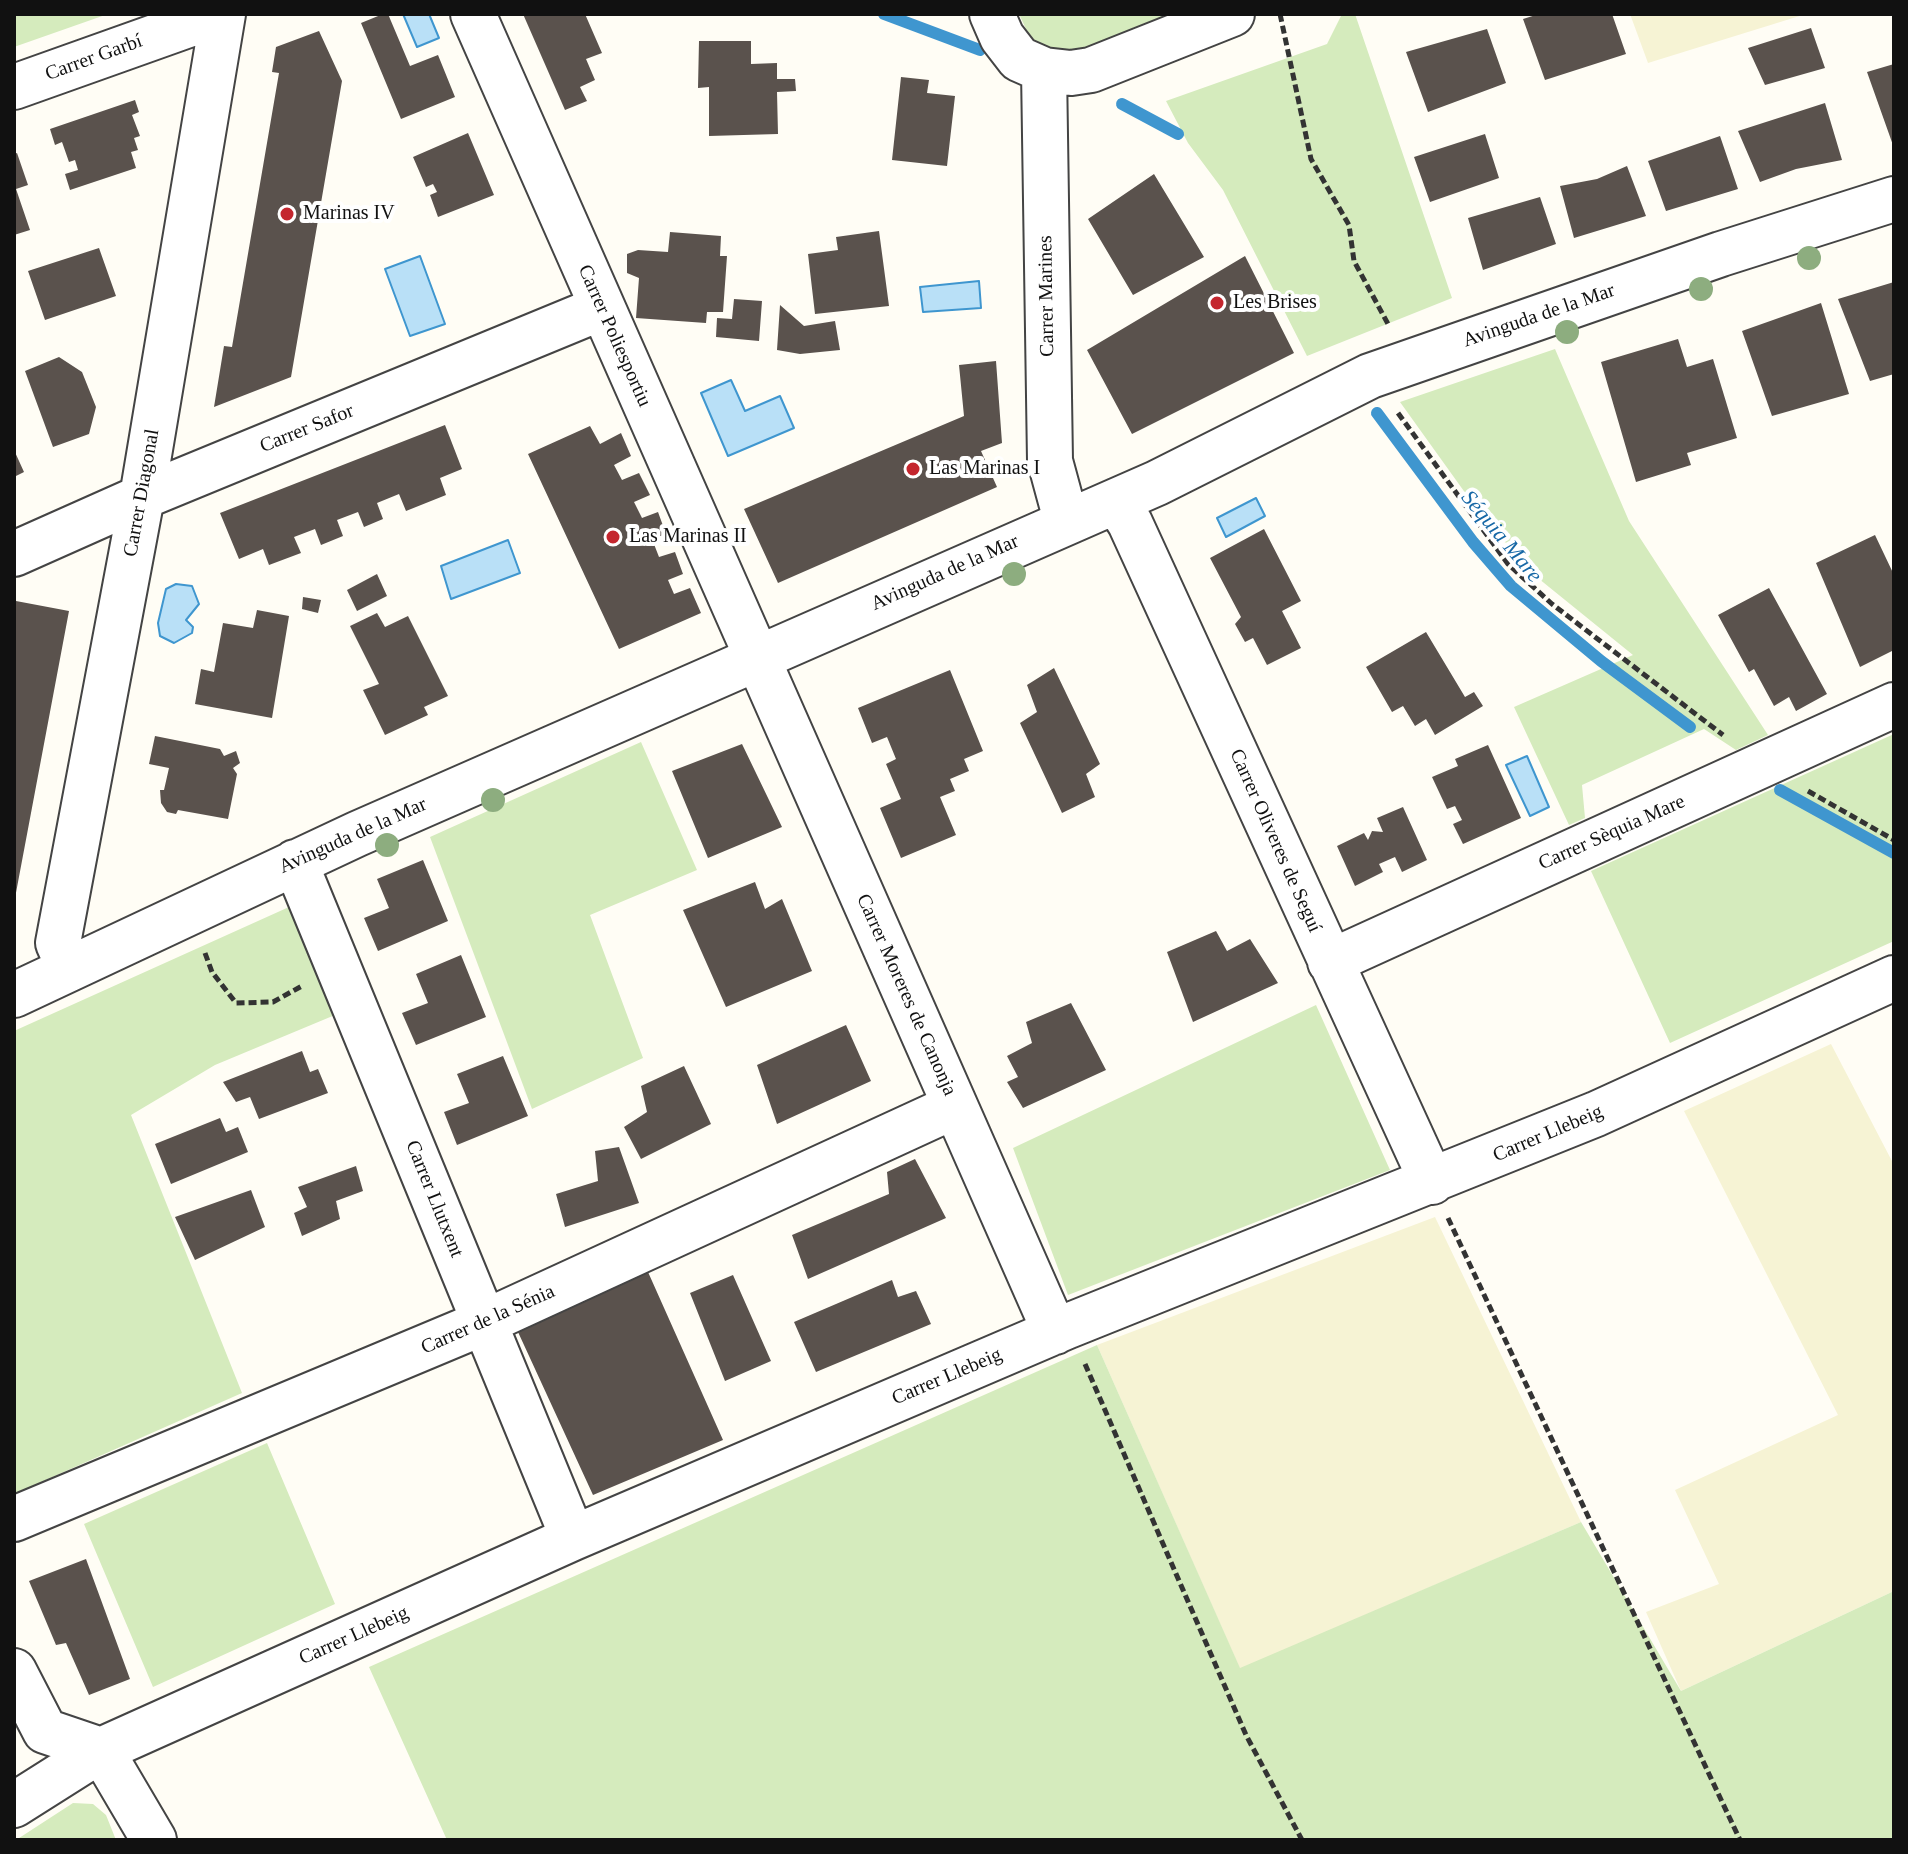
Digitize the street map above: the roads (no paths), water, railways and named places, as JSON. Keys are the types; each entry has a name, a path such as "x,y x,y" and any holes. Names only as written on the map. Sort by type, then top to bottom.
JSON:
{"street":[{"name":"Carrer Garbí","path":"14,87 221,14"},
{"name":"Carrer Diagonal","path":"69,968 58,943 142,497 221,14"},
{"name":"Carrer Poliesportiu","path":"473,14 756,657"},
{"path":"992,14 1010,50 1019,59 1044,70 1071,73 1091,70 1232,14"},
{"name":"Carrer Marines","path":"1044,70 1050,461 1066,520"},
{"name":"Avinguda de la Mar","path":"14,995 295,862 1066,520 1116,501 1326,396 1406,361 1894,199"},
{"name":"Carrer Safor","path":"14,554 142,497 601,308"},
{"name":"Carrer Oliveres de Seguí","path":"1116,501 1130,523 1432,1182"},
{"name":"Carrer Moreres de Canonja","path":"756,657 955,1106 1062,1329"},
{"name":"Carrer Sèquia Mare","path":"1330,962 1894,705"},
{"name":"Carrer Llutxent","path":"295,862 573,1538"},
{"name":"Carrer Llebeig","path":"14,1805 101,1750 573,1538 1062,1329 1596,1114 1894,978"},
{"name":"Carrer de la Sénia","path":"14,1519 485,1322 955,1106"},
{"path":"14,1671 45,1731 101,1750 154,1840"}],"water":[{"path":"403,14 429,14 439,38 417,47"},
{"path":"420,256 445,324 410,336 385,269"},
{"path":"979,281 981,308 923,312 920,287"},
{"path":"731,380 745,411 780,396 794,428 728,456 701,393"},
{"path":"1256,498 1265,516 1226,537 1217,518"},
{"path":"508,540 520,573 451,599 441,566"},
{"path":"176,584 192,586 199,604 186,620 193,627 192,633 174,643 160,636 158,623 166,589"},
{"path":"1527,756 1549,807 1530,816 1506,765"}],"waterway":[{"name":"Séquia Mare","path":"884,14 980,50"},
{"name":"Séquia Mare","path":"1122,104 1178,134"},
{"name":"Séquia Mare","path":"1377,413 1473,542 1511,586 1601,661 1690,727"},
{"name":"Séquia Mare","path":"1780,790 1894,853"}],"place":[{"name":"Marinas IV","path":"287,214"},
{"name":"Les Brises","path":"1217,303"},
{"name":"Las Marinas I","path":"913,469"},
{"name":"Las Marinas II","path":"613,537"}]}
